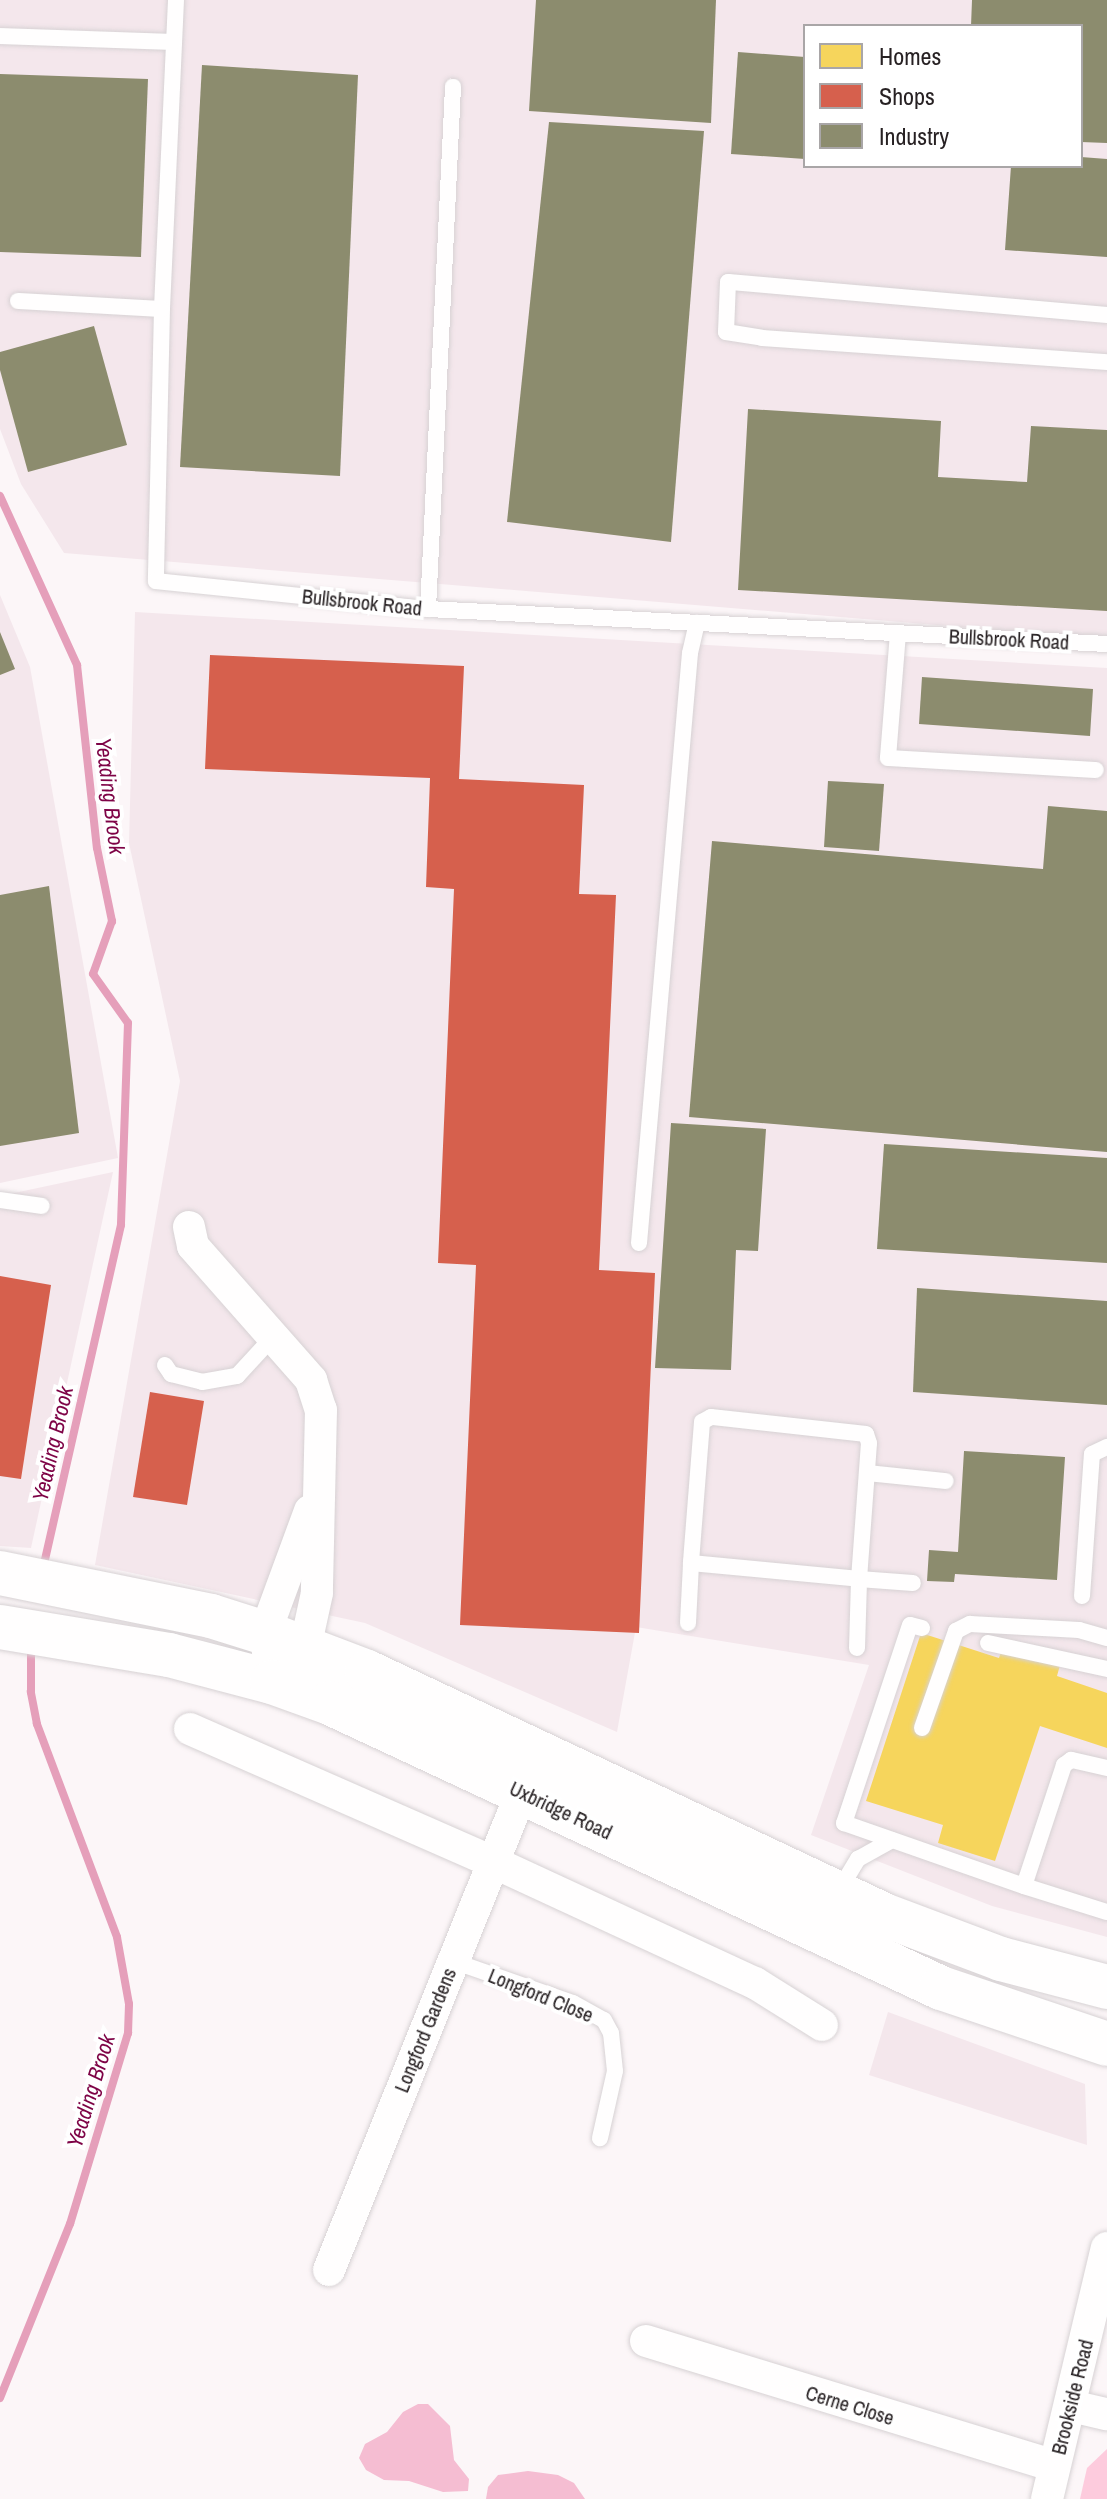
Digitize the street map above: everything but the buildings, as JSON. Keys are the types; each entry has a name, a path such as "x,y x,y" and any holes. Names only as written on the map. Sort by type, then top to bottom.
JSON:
{"main road":[{"name":"Uxbridge Road","path":"5,1574 211,1616 265,1633 367,1672 837,1893 1001,1959 1107,1987"},
{"name":"Uxbridge Road","path":"2,1628 169,1655 272,1682 330,1703 941,1988 1107,2044"}],"street":[{"path":"189,1227 193,1246 311,1380 321,1410 317,1593 305,1648 272,1682"},
{"path":"272,1682 265,1633 320,1486"},
{"path":"190,1729 495,1863 755,1983 822,2025"},
{"name":"Longford Gardens","path":"329,2270 522,1791"},
{"name":"Brookside Road","path":"1047,2499 1107,2248"},
{"name":"Cerne Close","path":"646,2341 1054,2466"},
{"path":"1071,2406 1107,2414"}],"lane":[{"name":"Bullsbrook Road","path":"176,0 162,309 156,581 428,609 1107,644"},
{"path":"0,36 173,42"},
{"path":"428,609 453,87"},
{"path":"1107,315 728,282 726,332 762,338 1107,362"},
{"path":"18,301 162,309"},
{"path":"639,1243 690,653 697,623"},
{"path":"898,633 888,758 1096,770"},
{"path":"0,1200 42,1206"},
{"path":"165,1365 171,1374 202,1382 237,1376 273,1337"},
{"path":"688,1623 702,1422 711,1417 855,1430 866,1434 869,1443 857,1648"},
{"path":"1082,1596 1092,1454 1107,1447"},
{"path":"868,1473 946,1481"},
{"path":"691,1563 913,1583"},
{"path":"922,1728 956,1631 970,1624 1079,1630 1107,1638"},
{"path":"922,1628 910,1625 844,1823 1107,1912"},
{"path":"988,1643 1107,1669"},
{"path":"1024,1886 1064,1765 1071,1760 1107,1768"},
{"path":"837,1893 858,1859 892,1840"},
{"name":"Longford Close","path":"453,1961 573,2003 604,2020 611,2033 615,2071 600,2138"}],"shaded area":[{"path":"0,0 1107,0 1107,639 64,553 21,484 0,429"},
{"path":"0,595 30,667 118,1158 0,1183"},
{"path":"135,612 1107,668 1107,1937 992,1906 811,1835 869,1665 636,1627 617,1732 365,1623 95,1565 180,1081 129,843"},
{"path":"113,1172 31,1548 0,1546 0,1196"},
{"path":"888,2012 1085,2084 1087,2145 869,2075"},
{"path":"418,2404 428,2404 450,2426 454,2460 469,2479 468,2491 443,2492 409,2481 384,2480 366,2470 359,2458 365,2444 387,2432 403,2412"},
{"path":"1107,2449 1107,2499 1080,2499 1087,2468"},
{"path":"528,2471 558,2475 574,2483 585,2499 486,2499 488,2487 498,2475"}],"waterway":[{"name":"Yeading Brook","path":"0,496 77,665 97,848 112,921 93,974 128,1023 121,1225 43,1568"},
{"name":"Yeading Brook","path":"0,2398 70,2224 128,2033 129,2004 117,1937 37,1724 31,1692 31,1645"}]}
